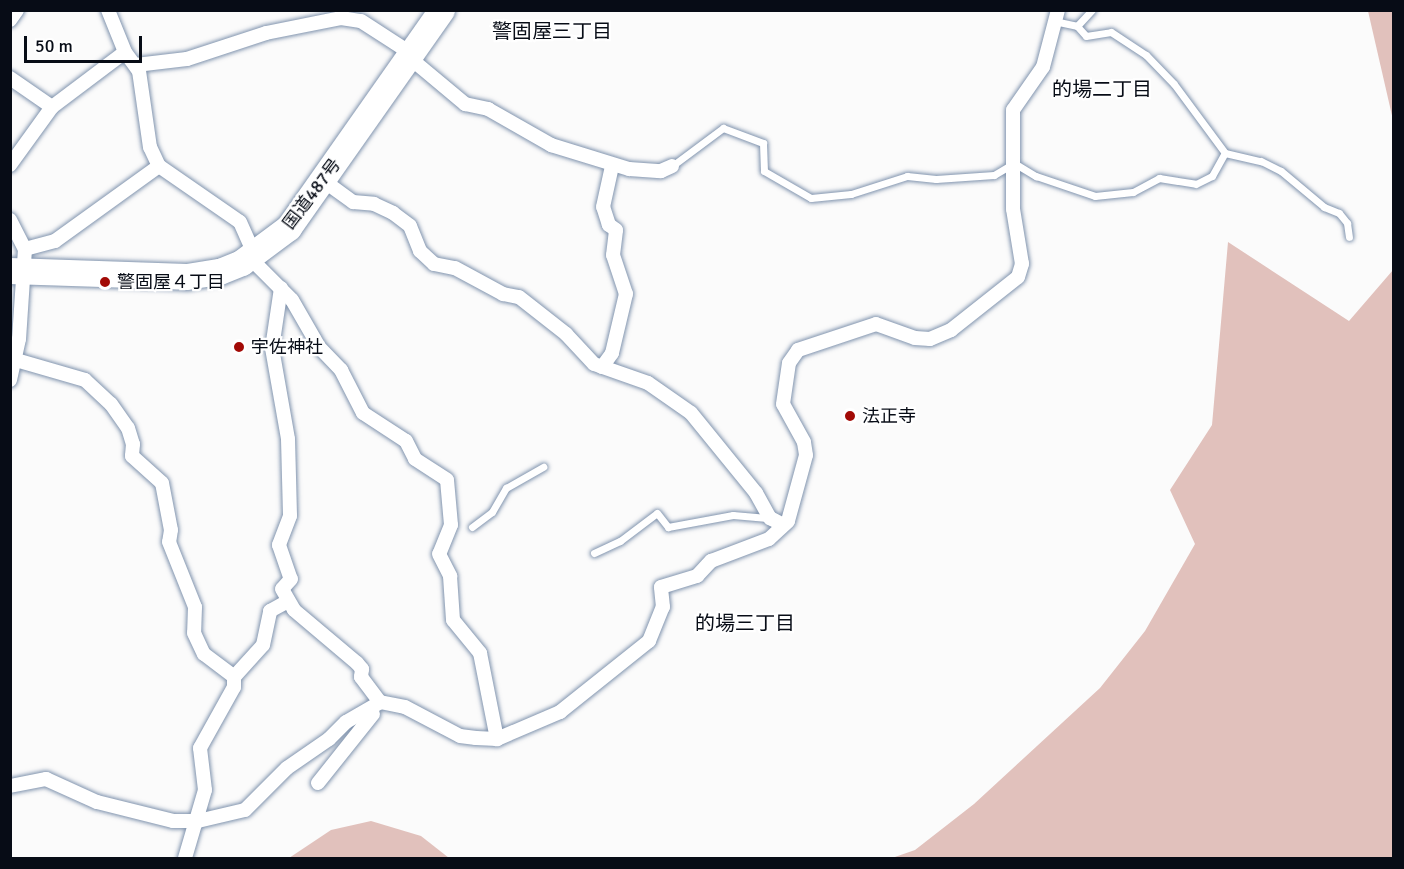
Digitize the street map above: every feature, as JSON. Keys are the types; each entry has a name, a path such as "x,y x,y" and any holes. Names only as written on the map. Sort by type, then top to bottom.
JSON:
{"highway":[{"name":"国道487号","path":"19,264 187,277 220,272 253,257 289,228 442,10"}],"street":[{"path":"10,20 18,10"},
{"path":"107,13 125,52 136,64 150,147 159,166 240,222 253,257 292,300 319,347 341,370 363,413 406,441 415,459 447,480 452,525 439,554 450,576 453,620 480,653 497,739"},
{"path":"136,64 188,59 266,33 343,14 361,21 411,56 465,104 488,109 551,145 612,166 661,171 672,166"},
{"path":"281,288 272,348 288,439 286,478 290,516 279,545 291,579 282,589 294,610 357,663 362,669 361,677 380,702 405,707 460,736 497,739 546,721 649,641 663,607 661,587 697,576 711,561 769,539 777,522 791,511 806,455 804,442 783,404 789,363 798,350 876,324 915,338 930,339 951,330 1011,285 1022,264 1014,209 1013,110 1043,67 1056,16"},
{"path":"10,165 52,107 125,52"},
{"path":"10,78 52,107"},
{"path":"19,264 55,241 159,166"},
{"path":"602,367 612,352 626,294 613,255 616,230 609,225 603,207 612,166"},
{"path":"324,181 353,202 374,204 393,213 410,226 420,250 434,264 455,268 503,294 519,297 566,334 594,364 648,383 691,412 777,522"},
{"path":"10,220 19,264 16,360 10,380"},
{"path":"16,360 85,380 111,404 128,428 135,462 157,475 162,483 171,530 169,542 195,607 194,633 204,654 234,677"},
{"path":"185,858 206,790 200,748 234,687 234,677 262,645 270,611 288,601"},
{"path":"10,786 46,779 97,802 173,821 198,820 245,810 286,768 329,739 346,722 380,702"},
{"path":"318,783 373,714"}],"lane":[{"path":"1077,26 1092,10"},
{"path":"1056,16 1077,26 1086,36 1111,32 1146,55 1174,84 1225,153 1261,161 1281,171 1324,207 1339,213 1347,223 1350,237"},
{"path":"672,166 723,128 764,143 764,171 811,198 828,200 907,176 936,179 994,175 1014,163 1036,176 1095,196 1134,192 1159,178 1196,184 1212,176 1225,153"},
{"path":"472,527 492,512 506,488 543,466"},
{"path":"594,553 620,541 657,513 668,527 733,515 777,522"}],"shaded area":[{"path":"1368,11 1393,11 1393,120"},
{"path":"1228,242 1349,321 1393,270 1393,858 892,858 915,850 974,804 1100,688 1145,631 1195,544 1170,490 1212,425"},
{"path":"371,821 421,836 449,858 289,858 331,830"}],"place":[{"name":"警固屋４丁目","path":"105,282"},
{"name":"宇佐神社","path":"239,347"},
{"name":"法正寺","path":"850,416"}],"district":[{"name":"警固屋三丁目","path":"552,31"},
{"name":"的場二丁目","path":"1102,89"},
{"name":"的場三丁目","path":"745,623"}]}
